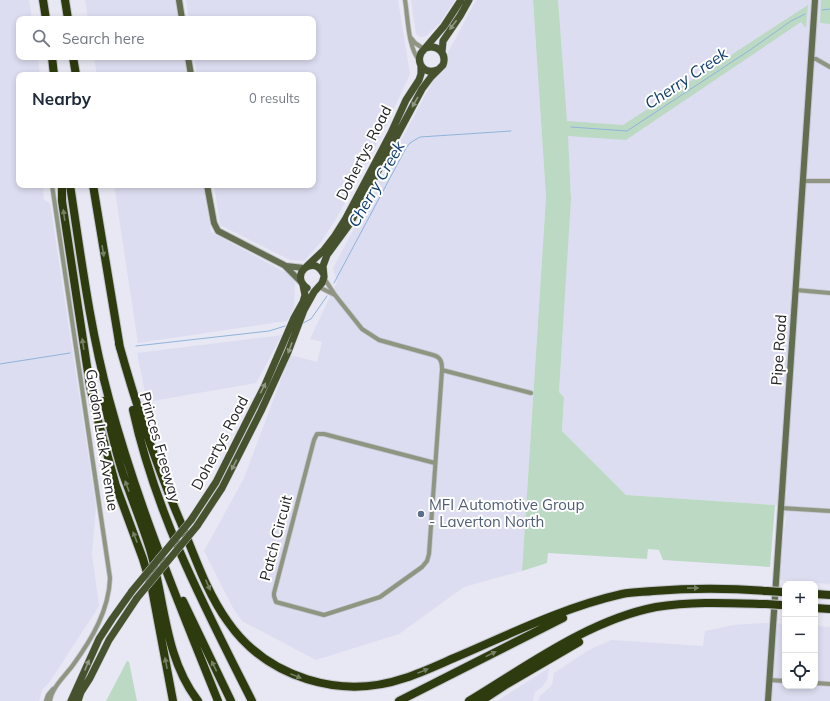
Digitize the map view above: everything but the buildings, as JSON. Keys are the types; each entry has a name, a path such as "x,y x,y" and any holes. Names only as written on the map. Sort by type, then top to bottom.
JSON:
{"highway":[{"path":"43,0 46,16"},
{"path":"65,0 68,16"},
{"path":"52,60 54,72"},
{"path":"74,60 76,72"},
{"path":"62,188 62,201 90,386 104,446 152,589 173,701"},
{"path":"70,188 98,370 115,449 150,549 174,655 185,682 198,701"},
{"name":"Princes Freeway","path":"93,188 119,344 134,414 145,454 170,528 192,580 252,701"},
{"path":"85,290 98,358 109,400 147,520 218,701"},
{"path":"119,344 133,394 160,471 212,596 228,622 250,647 276,666 291,674 322,684 340,686 370,686 404,679 583,605 625,593 712,588 782,592"},
{"path":"147,520 196,629 231,701"},
{"path":"399,701 563,618 584,609 625,596 654,591"},
{"path":"818,594 830,595"},
{"path":"469,701 505,678 574,638 600,625 656,607 713,603 782,605"},
{"path":"481,701 507,684 601,630 656,607"},
{"path":"818,608 830,609"}],"main road":[{"path":"461,0 444,26 419,56 420,63 427,71 434,72 438,70 444,62 442,52 443,41 469,0"},
{"path":"425,49 437,48 442,52"},
{"name":"Dohertys Road","path":"306,267 324,250 346,218 391,133 402,108 419,80 421,74 420,63"},
{"name":"Dohertys Road","path":"324,275 323,266 327,254 349,225 417,99 431,77 438,70"},
{"path":"315,266 321,270 324,275 322,283 318,287 309,289 302,284 301,275 306,267 315,266"},
{"name":"Dohertys Road","path":"71,701 99,639 112,619 132,591 191,520 216,482 265,385 294,318 303,302 305,294 302,284"},
{"name":"Dohertys Road","path":"78,701 106,645 137,598 197,526 222,488 277,378 304,310 318,287"}],"street":[{"path":"179,0 182,16"},
{"path":"405,0 412,50 420,63"},
{"name":"Pipe Road","path":"768,701 815,0"},
{"path":"410,36 413,41 425,49"},
{"path":"811,59 830,67"},
{"path":"188,60 190,72"},
{"path":"803,181 830,181"},
{"name":"Gordon Luck Avenue","path":"50,701 51,695 57,685 79,656 102,615 108,599 110,574 52,188"},
{"path":"208,188 214,223 218,231 284,265 302,284"},
{"path":"284,265 306,267"},
{"path":"324,275 335,295 362,329 379,340 437,356 441,361 442,370 531,393"},
{"path":"318,287 335,295"},
{"path":"796,290 830,293"},
{"name":"Patch Circuit","path":"435,463 324,434 317,434 314,440 274,593 276,602 324,615 380,597 422,567 427,561 429,554 442,370"},
{"path":"781,508 830,511"},
{"path":"770,680 782,681"},
{"path":"818,683 830,684"},
{"name":"Gordon Luck Avenue","path":"46,701 49,693 57,685"}],"shaded area":[{"path":"0,0 29,0 32,16 16,16 16,60 38,60 40,72 16,72 16,188 44,188 44,200 50,203 96,506 92,554 99,606 51,680 42,690 39,701 0,701"},
{"path":"85,0 175,0 178,16 88,16"},
{"path":"186,0 398,0 410,74 383,132 336,219 321,242 304,261 290,260 220,225 214,188 316,188 316,72 196,72 194,60 316,60 316,16 189,16"},
{"path":"411,0 455,0 439,24 426,36 420,37 416,34"},
{"path":"476,0 533,0 546,197 522,571 464,587 399,634 316,660 242,621 233,608 204,551 244,478 290,355 317,362 322,342 310,339 337,282 333,268"},
{"path":"558,0 830,0 830,584 818,583 818,581 778,580 786,516 775,505 626,495 562,431 564,397 559,392 571,192"},
{"path":"94,60 184,60 186,72 96,72"},
{"path":"114,188 204,188 211,232 295,279 294,308 287,321 138,343"},
{"path":"282,335 256,383 147,402 137,353"},
{"path":"765,623 782,624 782,689 818,689 818,626 830,627 830,701 538,701 539,697 552,685 554,673 589,650 611,640 703,646 705,631 733,625"},
{"path":"549,668 547,680 542,687 535,692 533,701 497,701"}],"green space":[{"path":"533,0 558,0 567,121 623,125 808,5 806,28 801,22 626,140 568,136 571,199 559,392 564,397 562,431 626,495 775,505 770,567 663,560 659,550 648,549 647,559 548,553 547,563 522,571 546,197"},
{"path":"821,0 830,0 830,24 820,23"},
{"path":"127,661 129,662 137,701 106,701"}],"waterway":[{"name":"Cherry Creek","path":"822,10 830,9"},
{"name":"Cherry Creek","path":"571,127 627,131 750,50 791,21 805,14"},
{"name":"Cherry Creek","path":"334,283 410,143 420,137 511,131"},
{"name":"Cherry Creek","path":"303,323 311,319 327,296"},
{"name":"Cherry Creek","path":"136,346 269,331 285,326"},
{"name":"Cherry Creek","path":"0,364 70,353"}],"place":[{"name":"MFI Automotive Group - Laverton North","path":"421,514"}]}
